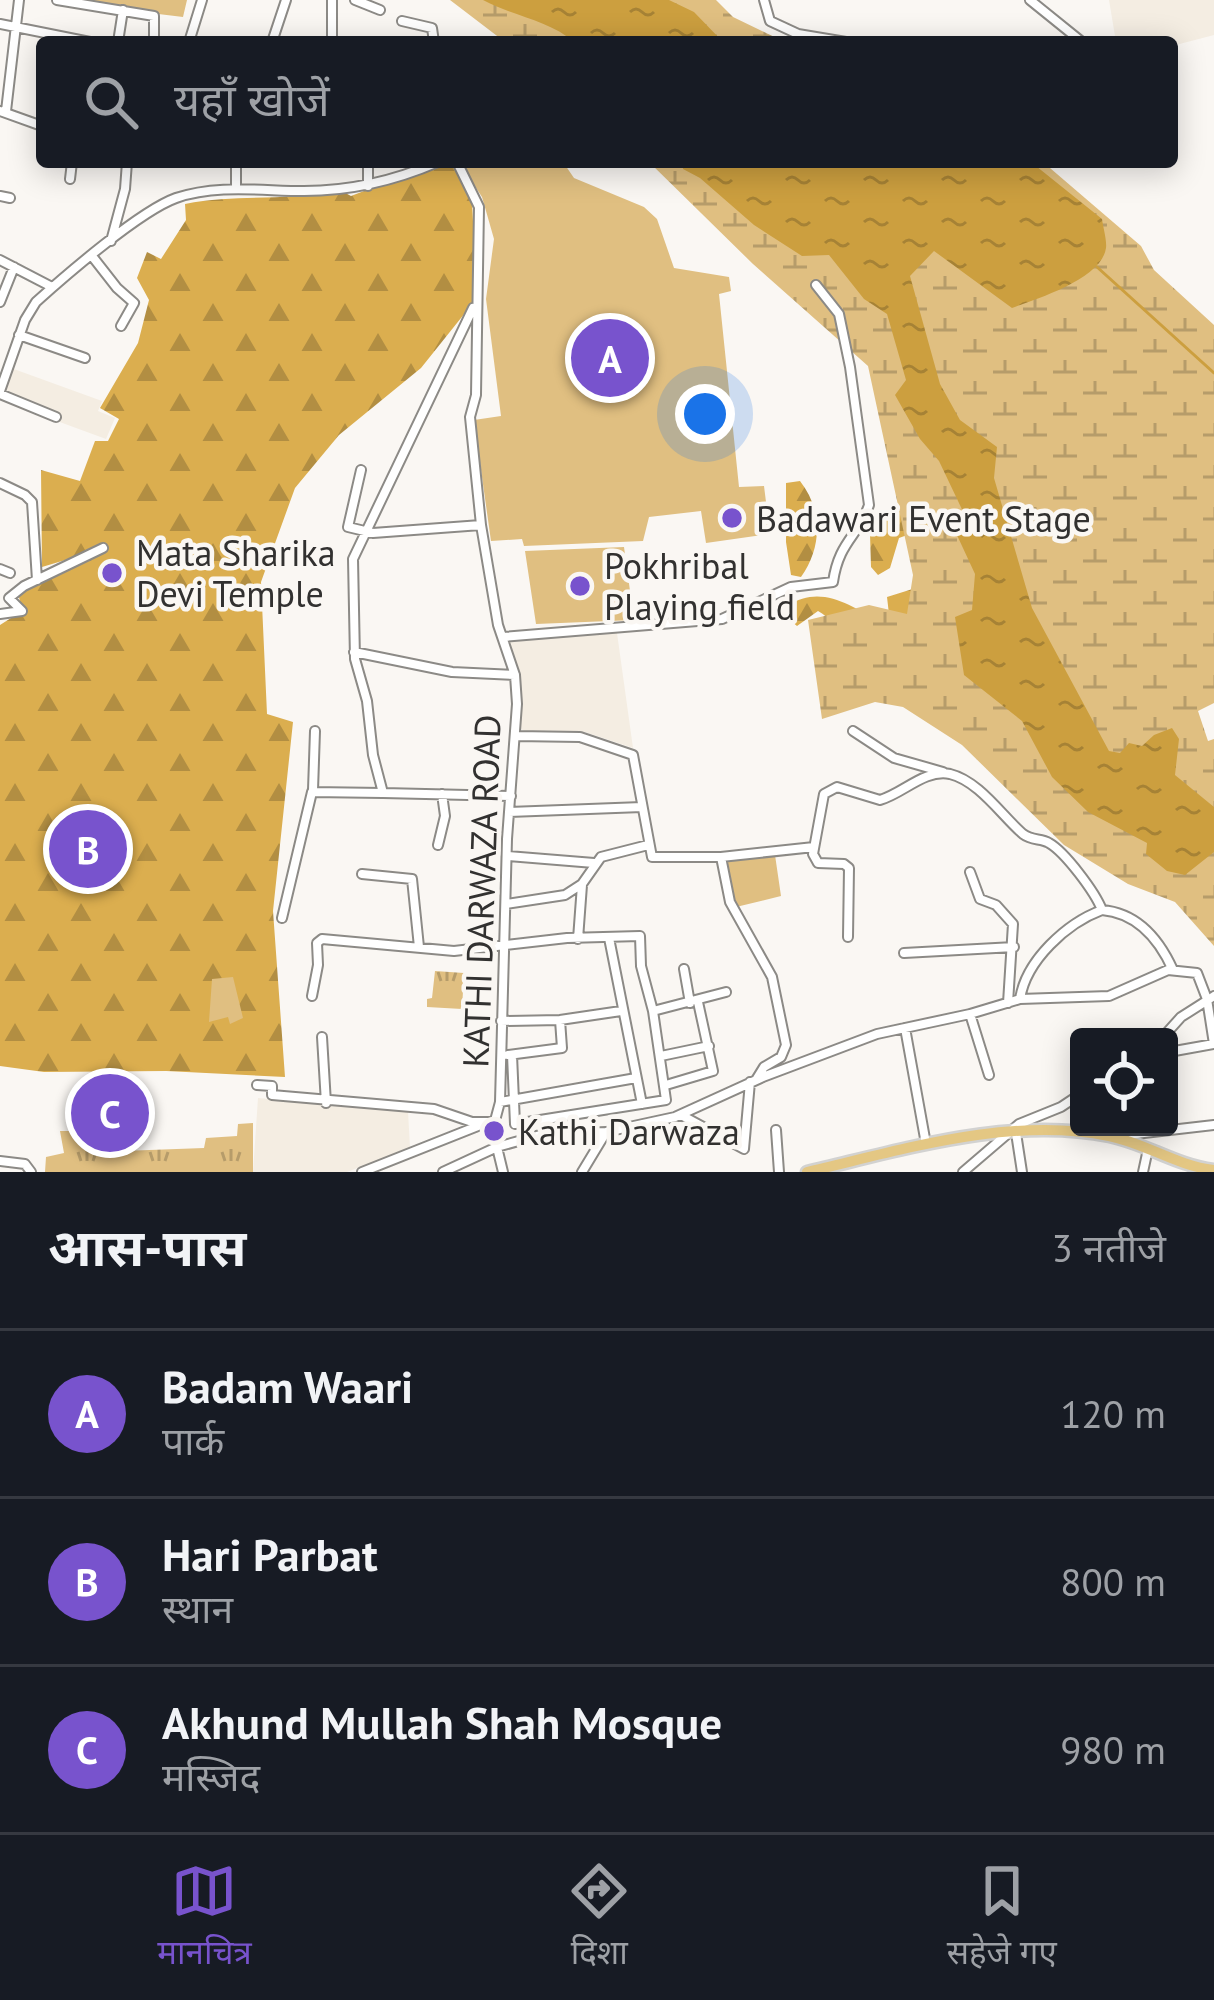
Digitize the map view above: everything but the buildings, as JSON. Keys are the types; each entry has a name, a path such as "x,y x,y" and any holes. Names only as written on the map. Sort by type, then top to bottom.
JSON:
{"main road":[{"path":"815,1171 926,1144 1010,1133 1070,1133"},
{"path":"1123,1136 1198,1170 1214,1171"}],"street":[{"path":"20,0 3,111 36,124"},
{"path":"57,0 156,17 154,36"},
{"path":"191,36 202,0"},
{"path":"274,36 286,0"},
{"path":"332,0 332,36"},
{"path":"356,0 380,10"},
{"path":"764,0 770,21 808,36"},
{"path":"1030,0 1075,36"},
{"path":"119,36 123,10"},
{"path":"402,21 432,28 433,36"},
{"path":"0,24 42,36"},
{"path":"70,179 71,168"},
{"path":"111,242 127,168"},
{"path":"236,168 236,189"},
{"path":"368,168 368,186"},
{"path":"56,417 0,393 19,335 36,302 52,287 156,208 175,199 236,189 316,191 368,186 424,168"},
{"name":"KATHI DARWAZA ROAD","path":"460,168 478,207 476,395 470,417 481,525 515,675 517,736 509,812 501,1021 506,1055 494,1132"},
{"path":"92,256 108,279 134,302 121,326"},
{"path":"0,260 52,287"},
{"path":"0,302 14,267"},
{"path":"503,637 722,619 791,587 833,582 837,554 865,518 869,505 838,314 816,284"},
{"path":"383,793 354,652 353,559 473,308"},
{"path":"19,335 85,358"},
{"path":"361,470 346,525 366,532 481,525"},
{"path":"0,483 32,502 37,580"},
{"path":"0,614 22,611 8,598 103,548"},
{"path":"354,652 452,672 515,675"},
{"path":"282,918 314,790 315,731"},
{"path":"853,731 894,758 948,774 995,805 1028,838 1052,845 1095,894 1102,910 1157,938 1174,970"},
{"path":"517,736 580,737 633,755 654,858 814,848"},
{"path":"848,937 849,868 818,863 814,848 828,789 880,800 929,776 948,774"},
{"path":"314,790 511,796"},
{"path":"438,845 445,817 442,794"},
{"path":"509,812 642,808"},
{"path":"578,939 582,884 594,863 648,845"},
{"path":"507,856 594,863"},
{"path":"679,1114 744,1151 753,1081 764,1066 781,1058 786,1045 772,977 730,902 721,857"},
{"path":"970,872 980,899 996,904 1011,920 1014,947 1008,1003"},
{"path":"362,874 412,879 419,947"},
{"path":"506,904 553,898 582,884"},
{"path":"1020,999 1026,978 1056,941 1073,923 1102,910"},
{"path":"312,996 320,940 465,950 640,936 641,966 666,1100 522,1125 512,1119 506,1055 562,1048 560,1020"},
{"path":"609,938 642,1104"},
{"path":"904,953 1014,947"},
{"path":"666,1085 712,1071 709,1046 684,969"},
{"path":"362,1172 472,1127 540,1135 606,1132 679,1114 843,1046 1020,999 1109,996 1174,970 1199,975 1211,998 1214,1044 1178,1050"},
{"path":"653,1011 726,992"},
{"path":"1171,1028 1211,998"},
{"path":"501,1021 560,1020 621,1011"},
{"path":"970,1014 989,1076"},
{"path":"905,1028 926,1144"},
{"path":"322,1037 326,1103"},
{"path":"661,1057 709,1046"},
{"path":"500,1102 636,1078"},
{"path":"257,1085 272,1086 272,1095 326,1103 434,1109 494,1132"},
{"path":"963,1172 1010,1133 1070,1100"},
{"path":"1178,1129 1214,1126"},
{"path":"776,1130 779,1172"},
{"path":"443,1172 494,1132"},
{"path":"494,1132 503,1172"},
{"path":"582,1172 606,1132"},
{"path":"1010,1133 1022,1172"},
{"path":"1143,1172 1148,1149"},
{"path":"0,1161 25,1164 32,1172"}],"shaded area":[{"path":"1109,0 1214,0 1214,35 1178,44 1178,36 1115,36"},
{"path":"11,368 102,401 98,411 115,418 106,439 57,421 59,416 2,392"},
{"path":"617,633 633,748 585,732 525,732 518,726 518,679 508,641"},
{"path":"258,1098 408,1111 410,1148 347,1172 253,1172"}],"green space":[{"path":"94,0 187,0 183,17 93,6"},
{"path":"450,0 716,0 733,17 773,36 497,36"},
{"path":"424,168 458,168 472,202 477,298 421,368 339,435 295,488 261,582 267,714 293,722 273,911 285,1077 44,1072 0,1066 0,625 22,611 19,597 37,580 92,552 42,567 41,470 80,481 95,441 108,441 119,419 100,408 138,343 149,300 137,278 147,252 161,259 186,220 185,204 338,189 351,196"},
{"path":"463,168 567,168 574,178 644,207 657,219 674,268 729,277 731,291 719,294 739,487 764,486 770,534 706,543 701,511 649,517 643,541 524,546 522,539 491,541 474,420 501,416 486,299 494,239 482,197"},
{"path":"655,168 1050,168 1141,246 1154,270 1214,325 1214,703 1198,711 1208,741 1214,739 1214,946 1175,902 1128,884 1064,845 962,745 903,707 875,702 822,719 808,620 869,605 907,614 913,575 868,366 753,264"},
{"path":"800,481 813,504 817,529 813,554 801,577 791,575 786,542 786,483"},
{"path":"927,503 944,514 968,577 966,596 950,618 945,639 961,709 956,721 943,724 868,687 844,664 841,639 832,621 818,611 797,626 787,606 823,597 890,623 887,597 919,587 922,559 910,534 899,538 890,568 878,575 871,567 865,520 874,512"},
{"name":"Pokhribal Playing field","path":"624,547 634,620 536,624 525,551"},
{"path":"775,855 781,896 736,907 725,860"},
{"path":"435,971 464,973 462,1009 427,1007"},
{"path":"233,977 243,1018 230,1024 228,1017 209,1022 212,979"},
{"path":"253,1123 253,1172 45,1172 46,1157 64,1153 60,1131 94,1131 95,1152 204,1148 206,1138 237,1136 238,1124"}],"water":[{"path":"483,0 669,0 694,12 717,36 565,36"},
{"path":"1038,168 1102,219 1106,248 1093,269 1067,286 1012,308 934,251 910,276 940,384 960,420 997,447 994,478 1032,608 1109,751 1120,753 1129,743 1142,746 1172,728 1179,739 1175,775 1214,807 1214,852 1185,875 1167,871 1146,854 1147,843 1088,812 1052,777 1022,721 964,675 955,617 972,610 975,574 956,533 968,522 939,461 920,439 895,395 906,380 887,314 864,299 829,255 802,256 683,169"}],"waterway":[{"path":"1097,267 1214,373"}],"place":[{"name":"Badam Waari","path":"610,358"},
{"name":"Badawari Event Stage","path":"732,518"},
{"name":"Mata Sharika Devi Temple","path":"112,573"},
{"name":"Pokhribal Playing field","path":"580,586"},
{"name":"Hari Parbat","path":"88,849"},
{"name":"Akhund Mullah Shah Mosque","path":"110,1113"},
{"name":"Kathi Darwaza","path":"494,1131"}]}
